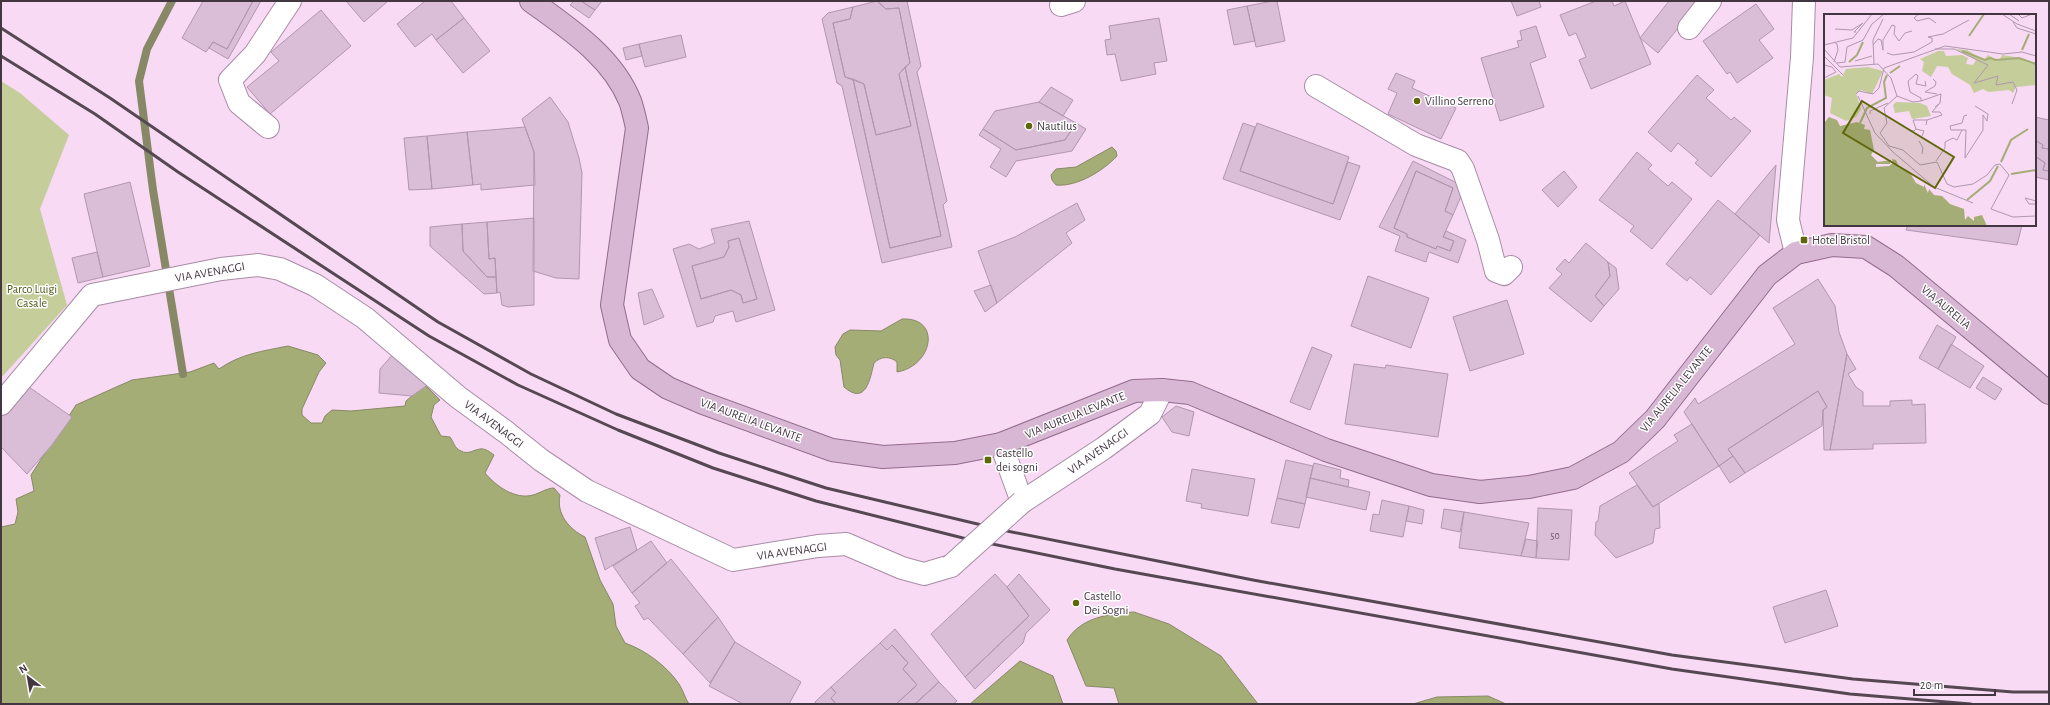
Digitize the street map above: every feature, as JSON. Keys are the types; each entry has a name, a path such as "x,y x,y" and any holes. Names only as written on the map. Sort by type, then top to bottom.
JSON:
{"main road":[{"name":"VIA AURELIA LEVANTE","path":"531,1 570,29 601,57 613,71 630,101 637,128 612,305 620,340 640,369 668,388 703,403 832,450 883,457 955,453 1002,444 1134,391 1162,390 1190,394 1326,450 1431,485 1480,492 1529,487 1573,478 1621,452 1655,419 1766,275 1796,253 1832,245"},
{"name":"VIA AURELIA","path":"1832,245 1866,247 1896,266 2049,393"}],"street":[{"path":"268,127 239,103 230,80 255,54 290,1"},
{"path":"1689,28 1710,1"},
{"path":"1796,253 1788,220 1802,57 1804,1"},
{"path":"1316,86 1416,145 1458,162 1463,169 1488,240 1496,271 1504,274 1511,267"},
{"name":"VIA AVENAGGI","path":"1,404 92,295 221,269 258,265 280,269 315,285 365,318 458,397 541,460 587,491 732,560 818,546 846,544 902,568 924,574 951,566 1022,502 1104,448 1150,414 1162,390"},
{"path":"1002,444 1022,502"}],"green space":[{"name":"Parco Luigi Casale","path":"1,81 20,93 69,135 40,209 67,305 1,378"}],"shaded area":[{"path":"1112,147 1116,151 1117,156 1105,167 1089,177 1081,181 1064,185 1056,185 1052,180 1051,175 1056,169 1076,167"},
{"path":"902,319 915,320 923,326 927,333 928,342 925,352 919,361 909,368 897,372 897,362 888,358 880,359 874,363 869,383 862,392 857,394 844,387 840,360 836,355 835,347 843,334 850,330 881,331"},
{"path":"288,346 318,355 326,363 319,372 302,409 302,415 311,423 322,423 325,416 332,410 351,411 405,406 406,401 425,385 440,400 434,405 431,417 441,436 450,437 454,445 459,450 464,452 482,449 487,450 494,455 485,473 500,487 519,496 533,495 554,488 560,495 560,508 565,520 574,530 585,537 600,580 613,604 616,626 625,643 648,654 662,665 679,684 689,704 1,704 1,527 15,524 18,512 16,499 34,491 31,475 76,405 132,380 190,372 214,363 219,369 243,356"},
{"path":"1134,612 1169,624 1221,656 1258,704 1119,704 1114,688 1086,686 1067,640 1080,626 1096,618"},
{"path":"1020,661 1053,676 1063,704 970,704"},
{"path":"1488,696 1506,704 1413,704 1437,697"}],"building":[{"path":"203,1 253,1 227,49 213,42 206,52 182,38"},
{"path":"253,1 261,1 228,59 209,48 213,42 227,49"},
{"path":"346,1 388,1 364,22"},
{"path":"425,1 451,1 464,18 436,40 432,34 415,47 397,24"},
{"path":"574,1 581,1 595,10 589,18 570,5"},
{"path":"581,1 602,1 595,10"},
{"path":"877,1 886,9 899,8 910,63 899,74 911,126 876,135 864,84 845,77 833,23 850,19 853,7"},
{"path":"877,1 907,1 921,66 917,72 947,201 943,205 952,247 882,263 842,86 837,83 822,19 828,13 853,7 850,19 833,23 845,77 853,79 890,248 941,236 905,67 910,63 899,8 886,9"},
{"path":"1277,1 1285,41 1256,47 1247,6"},
{"path":"1511,1 1539,1 1541,7 1517,16"},
{"path":"1596,1 1612,1 1614,6 1625,1 1651,64 1591,89 1579,60 1586,57 1576,33 1569,36 1560,15"},
{"path":"1669,1 1700,1 1658,53 1640,38"},
{"path":"1756,4 1774,29 1759,40 1773,58 1737,83 1730,72 1727,74 1703,41"},
{"path":"1247,6 1255,41 1234,45 1227,10"},
{"path":"321,10 351,46 270,114 247,87 279,61 271,52"},
{"path":"464,18 490,51 463,73 436,40"},
{"path":"1159,18 1167,61 1154,63 1156,74 1121,81 1115,54 1107,55 1105,40 1111,39 1109,26"},
{"path":"1536,26 1546,57 1530,63 1544,107 1500,121 1481,58 1519,47 1517,41 1522,40 1520,31"},
{"path":"681,35 686,57 645,67 639,44"},
{"path":"639,44 642,56 626,60 623,48"},
{"path":"905,67 941,236 890,248 853,79 864,84 876,135 911,126 899,74"},
{"name":"Villino Serreno","path":"1396,73 1415,81 1412,88 1456,108 1441,139 1388,114 1397,93 1388,89"},
{"path":"1697,75 1714,90 1706,98 1731,120 1734,117 1751,131 1711,177 1695,163 1698,160 1678,143 1671,152 1648,132"},
{"path":"1051,87 1073,100 1063,116 1039,102"},
{"path":"550,97 568,122 582,173 579,279 556,278 533,271 534,152 522,119"},
{"name":"Nautilus","path":"1039,102 1076,123 1065,140 1016,150 983,129 995,111"},
{"path":"2036,117 2049,120 2049,149 2042,148 2043,145 2036,141"},
{"path":"1076,123 1086,129 1072,151 1016,161 1006,177 990,167 1001,149 979,135 983,129 1016,150 1065,140"},
{"path":"1243,123 1255,127 1240,171 1333,204 1348,162 1360,166 1340,220 1223,179"},
{"path":"1257,123 1349,157 1333,204 1240,171"},
{"path":"525,127 534,152 535,185 481,190 481,184 473,185 467,132"},
{"path":"467,132 473,185 432,189 427,136"},
{"path":"427,136 432,189 409,190 404,138"},
{"path":"2036,141 2043,145 2042,148 2049,149 2049,171 2043,170 2045,163 2036,157"},
{"path":"1637,152 1652,165 1648,169 1668,186 1672,182 1692,199 1652,249 1630,231 1634,226 1599,200"},
{"path":"2036,157 2045,163 2043,170 2049,171 2049,180 2036,177"},
{"path":"1413,161 1465,187 1453,215 1445,211 1453,188 1416,171 1394,228 1407,234 1407,237 1436,249 1437,246 1450,251 1454,241 1443,237 1446,231 1466,240 1458,263 1429,252 1426,262 1395,251 1400,236 1379,227"},
{"path":"1776,165 1769,243 1735,214"},
{"path":"1416,171 1453,188 1445,211 1453,215 1443,237 1454,241 1450,251 1437,246 1436,249 1407,237 1407,234 1394,228"},
{"path":"1564,171 1577,187 1558,207 1542,190"},
{"path":"130,182 150,266 103,277 84,194"},
{"path":"1718,200 1760,235 1711,295 1690,277 1687,281 1666,264"},
{"path":"1077,203 1085,220 1066,233 1072,243 997,303 978,251 1015,237"},
{"path":"534,218 534,305 508,307 502,305 500,292 497,293 495,258 489,259 487,222"},
{"path":"749,221 775,310 736,322 733,311 715,316 713,322 697,327 673,249 689,244 699,249 715,243 711,229","holes":["739,238 757,299 743,303 741,295 731,290 701,299 692,266 724,257 729,247 728,241"]},
{"path":"487,222 489,259 495,258 496,277 487,277 463,251 462,224"},
{"path":"462,224 463,251 487,277 496,277 497,293 484,294 430,246 430,227"},
{"path":"1908,226 2022,226 2017,245 1906,230"},
{"path":"739,238 757,299 743,303 741,295 731,290 701,299 692,266 724,257 729,247 728,241"},
{"path":"1586,243 1608,262 1610,276 1595,296 1604,306 1591,322 1549,288 1562,274 1556,269 1565,259 1569,263"},
{"path":"97,252 103,277 78,283 72,258"},
{"path":"1608,262 1616,268 1619,289 1604,306 1595,296 1610,276"},
{"path":"1368,276 1429,298 1411,348 1351,326"},
{"path":"1818,279 1835,306 1839,332 1847,354 1830,450 1824,450 1823,410 1827,407 1818,391 1728,449 1733,456 1719,466 1684,412 1695,398 1698,404 1795,344 1773,308"},
{"path":"991,285 997,303 985,312 974,291"},
{"path":"652,289 664,317 644,325 638,293"},
{"path":"1507,300 1524,354 1470,371 1453,317"},
{"path":"1937,325 1956,337 1938,369 1919,358"},
{"path":"1951,344 1984,366 1970,388 1938,369"},
{"path":"1312,347 1332,355 1310,410 1290,402"},
{"path":"394,353 429,384 412,396 379,393 380,369"},
{"path":"1847,354 1856,369 1848,374 1856,387 1863,392 1863,406 1890,406 1890,401 1912,400 1912,405 1925,404 1926,443 1873,444 1873,449 1830,450"},
{"path":"1354,364 1385,368 1386,365 1448,374 1438,437 1345,424"},
{"path":"1983,377 2002,389 1995,400 1976,388"},
{"path":"26,385 72,417 52,445 27,474 1,447 1,415"},
{"path":"1818,391 1827,407 1823,410 1822,426 1745,473 1728,449"},
{"path":"1176,406 1194,412 1189,436 1172,432 1162,417"},
{"path":"1692,424 1719,466 1653,507 1629,473 1678,441 1674,435"},
{"path":"1733,456 1745,473 1730,483 1719,466"},
{"path":"1286,460 1313,466 1305,504 1277,498"},
{"path":"1314,463 1341,470 1340,478 1349,480 1348,487 1310,478"},
{"path":"1192,469 1255,479 1248,516 1201,508 1202,504 1186,501"},
{"path":"1310,478 1370,492 1366,510 1306,497"},
{"path":"1637,485 1653,507 1659,503 1660,528 1655,529 1653,543 1616,558 1595,535 1596,522 1598,521 1600,506"},
{"path":"1277,498 1305,504 1299,528 1271,523"},
{"path":"1382,500 1409,506 1403,537 1370,531 1373,514 1379,515"},
{"path":"1409,506 1424,510 1422,524 1406,521"},
{"path":"1538,508 1572,510 1569,560 1536,558"},
{"path":"1444,509 1464,512 1460,532 1441,528"},
{"path":"1464,512 1529,523 1521,556 1459,548"},
{"path":"630,527 637,550 605,570 595,538"},
{"path":"1526,539 1538,541 1536,558 1521,556"},
{"path":"651,541 667,563 632,593 613,566"},
{"path":"671,559 718,617 683,654 648,618 644,620 635,606 640,603 632,593"},
{"path":"995,574 1029,616 965,677 931,634"},
{"path":"1019,574 1050,610 1026,633 1023,643 975,689 965,677 1029,616 1007,587"},
{"path":"1826,590 1838,626 1785,643 1773,607"},
{"path":"718,617 735,642 710,683 683,654"},
{"path":"895,629 939,682 915,704 896,704 917,685 903,669 908,663 892,645 887,650 880,643"},
{"path":"735,642 801,682 789,704 743,704 709,686"},
{"path":"880,643 887,650 892,645 908,663 903,669 917,685 896,704 836,704 831,698 836,693 831,687"},
{"path":"939,682 957,701 953,704 915,704"},
{"path":"831,687 836,693 831,698 836,704 816,704 815,702"}],"waterway":[{"path":"172,1 147,49 139,81 153,190 183,374"}],"railway":[{"path":"1,28 110,98 438,322 531,374 616,414 719,453 826,488 1007,531 1253,580 1672,655 1853,679 2013,692 2049,692"},
{"path":"1,56 95,114 178,172 429,336 518,385 618,430 713,468 816,501 963,538 1115,569 1672,669 1850,694 1971,704"}],"place":[{"name":"Villino Serreno","path":"1417,101"},
{"name":"Nautilus","path":"1029,126"},
{"name":"Hotel Bristol","path":"1804,240"},
{"name":"Castello dei sogni","path":"988,460"},
{"name":"Castello Dei Sogni","path":"1076,603"}]}
